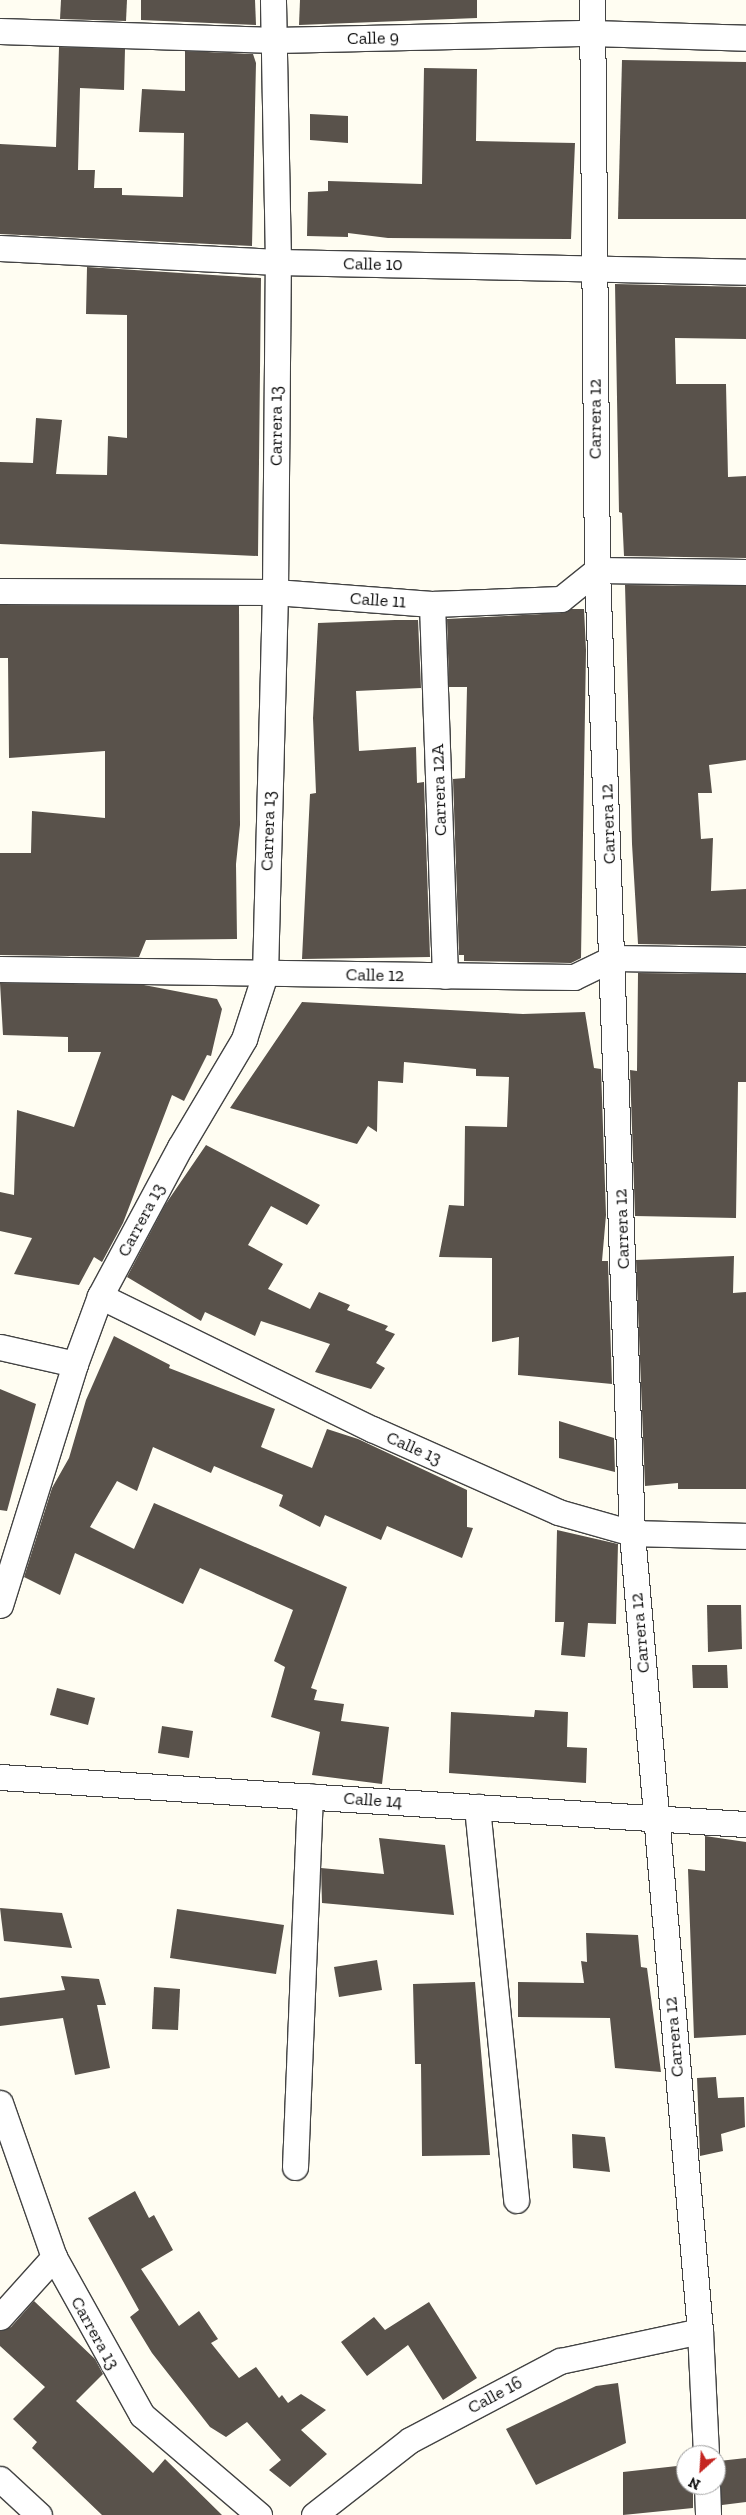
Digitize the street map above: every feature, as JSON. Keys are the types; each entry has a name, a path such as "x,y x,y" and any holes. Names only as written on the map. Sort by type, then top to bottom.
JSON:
{"street":[{"name":"Carrera 13","path":"0,1606 75,1364 100,1296 180,1147 244,1038 265,974 275,592 278,262 273,0"},
{"name":"Carrera 12","path":"592,0 597,570 613,958 632,1533 700,2331 706,2445"},
{"name":"Calle 9","path":"0,31 275,40 591,33 746,38"},
{"name":"Calle 10","path":"0,248 278,262 746,272"},
{"name":"Calle 11","path":"0,591 275,592 432,604 561,598 597,570"},
{"path":"597,570 746,572"},
{"name":"Carrera 12A","path":"432,604 445,976"},
{"name":"Calle 12","path":"0,969 574,977 613,958 746,960"},
{"name":"Calle 13","path":"100,1296 372,1429 558,1512 632,1533 746,1536"},
{"path":"0,1347 75,1364"},
{"name":"Calle 14","path":"0,1776 746,1824"},
{"path":"295,2167 310,1796"},
{"path":"476,1806 516,2200"},
{"name":"Carrera 13","path":"0,2103 54,2257 142,2415 259,2515"},
{"path":"0,2317 54,2257"},
{"name":"Calle 16","path":"314,2515 410,2440 560,2361 700,2331"},
{"path":"0,2479 39,2515"},
{"path":"707,2495 708,2515"}],"building":[{"path":"61,0 127,0 126,21 60,19"},
{"path":"141,0 255,0 256,25 141,20"},
{"path":"300,0 477,0 477,18 299,25"},
{"path":"59,47 125,49 124,90 80,88 78,170 95,170 94,188 122,188 122,195 183,197 184,133 139,132 142,89 185,91 185,51 253,54 256,63 252,246 0,234 0,144 56,147"},
{"path":"622,60 746,62 746,219 618,219"},
{"path":"424,68 477,69 476,141 575,143 571,239 388,238 348,233 348,237 307,236 308,192 328,191 328,181 422,184"},
{"path":"310,114 348,116 348,143 310,140"},
{"path":"87,267 261,278 258,556 0,544 0,462 33,463 36,418 62,420 56,474 107,475 108,436 127,438 127,315 86,314"},
{"path":"615,284 746,287 746,339 675,338 676,384 726,384 728,477 746,476 746,558 624,556 622,513 619,512"},
{"path":"625,585 746,586 746,760 709,765 712,793 698,793 701,839 713,838 711,891 746,889 746,946 638,944 632,844"},
{"path":"0,605 239,606 240,825 236,864 237,939 146,940 139,957 0,955 0,853 31,853 32,811 105,818 105,751 9,758 8,658 0,658"},
{"path":"571,609 584,609 586,650 581,958 571,963 464,961 464,955 459,955 453,779 465,778 467,687 449,687 447,619 562,613"},
{"path":"418,620 421,688 356,691 359,751 416,747 417,783 424,782 430,957 302,959 310,794 316,793 313,718 318,623"},
{"path":"638,973 746,974 746,1082 738,1082 736,1218 635,1216 630,1070 637,1071"},
{"path":"0,983 144,985 217,999 222,1009 211,1056 207,1055 184,1101 172,1095 123,1223 102,1262 94,1257 79,1285 14,1274 32,1238 0,1231 0,1192 14,1195 17,1110 74,1127 101,1052 68,1052 68,1037 3,1035"},
{"path":"302,1002 523,1014 585,1012 594,1068 601,1069 606,1215 602,1261 608,1261 612,1384 518,1375 519,1337 492,1342 492,1258 439,1257 449,1205 464,1206 465,1126 507,1127 509,1077 476,1076 476,1069 404,1062 403,1083 378,1081 377,1132 368,1126 357,1144 230,1108"},
{"path":"206,1145 320,1205 307,1225 271,1206 248,1245 283,1264 268,1289 310,1309 319,1292 350,1305 347,1310 388,1326 385,1330 395,1334 376,1363 385,1368 371,1389 315,1372 330,1344 261,1321 255,1336 205,1312 201,1321 127,1277 165,1205"},
{"path":"734,1256 733,1293 746,1292 746,1489 678,1489 678,1483 645,1486 636,1260"},
{"path":"114,1336 170,1365 169,1368 275,1409 261,1447 312,1468 327,1429 358,1439 467,1490 467,1527 473,1528 462,1558 387,1526 381,1540 325,1515 320,1527 279,1506 283,1495 214,1466 211,1473 153,1447 137,1491 117,1481 90,1527 134,1549 154,1503 347,1587 311,1688 317,1690 314,1700 344,1704 341,1721 389,1727 382,1784 312,1775 320,1732 271,1717 285,1667 274,1661 293,1610 200,1568 183,1604 75,1553 60,1595 24,1577 52,1488 69,1458 86,1400"},
{"path":"0,1389 36,1404 7,1511 0,1510"},
{"path":"559,1421 614,1438 615,1472 559,1458"},
{"path":"557,1530 618,1544 616,1624 588,1623 585,1657 561,1655 564,1622 555,1622"},
{"path":"707,1605 741,1605 742,1649 708,1652"},
{"path":"692,1665 727,1665 728,1688 693,1688"},
{"path":"57,1688 95,1698 88,1725 50,1715"},
{"path":"535,1710 568,1712 567,1747 587,1748 586,1783 449,1773 451,1712 534,1717"},
{"path":"162,1726 193,1731 189,1758 158,1753"},
{"path":"705,1836 746,1842 746,2035 694,2038 688,1869 705,1871"},
{"path":"379,1838 445,1845 454,1915 322,1903 321,1868 384,1874"},
{"path":"0,1908 62,1913 72,1948 4,1941"},
{"path":"177,1909 284,1925 276,1974 170,1958"},
{"path":"586,1933 638,1935 641,1967 647,1968 661,2072 615,2068 610,2018 518,2017 518,1982 584,1983 581,1961 587,1962"},
{"path":"377,1960 382,1990 339,1997 334,1967"},
{"path":"61,1976 99,1979 106,2005 97,2005 110,2068 75,2075 63,2018 0,2026 0,1998 65,1990"},
{"path":"475,1982 490,2155 422,2156 421,2064 415,2064 413,1984"},
{"path":"154,1987 180,1989 178,2030 152,2029"},
{"path":"716,2077 718,2098 744,2097 745,2127 721,2134 723,2151 700,2156 697,2078"},
{"path":"572,2134 605,2137 610,2172 573,2168"},
{"path":"135,2191 149,2218 154,2215 173,2250 141,2269 179,2326 199,2311 218,2339 211,2343 239,2378 256,2367 279,2398 282,2395 288,2403 301,2394 326,2410 301,2430 327,2454 290,2487 269,2470 281,2460 247,2422 226,2437 210,2427 152,2353 130,2317 139,2310 88,2218"},
{"path":"34,2301 95,2359 103,2374 76,2401 153,2473 165,2459 222,2515 102,2515 32,2448 37,2442 13,2419 45,2387 0,2346 0,2331 11,2327"},
{"path":"429,2302 477,2378 443,2400 408,2345 367,2376 341,2342 374,2317 385,2330"},
{"path":"618,2383 626,2443 536,2485 506,2429 596,2386"},
{"path":"746,2458 746,2502 722,2505 720,2495 726,2495 726,2460"},
{"path":"676,2466 676,2495 693,2495 693,2508 623,2515 623,2472"}]}
